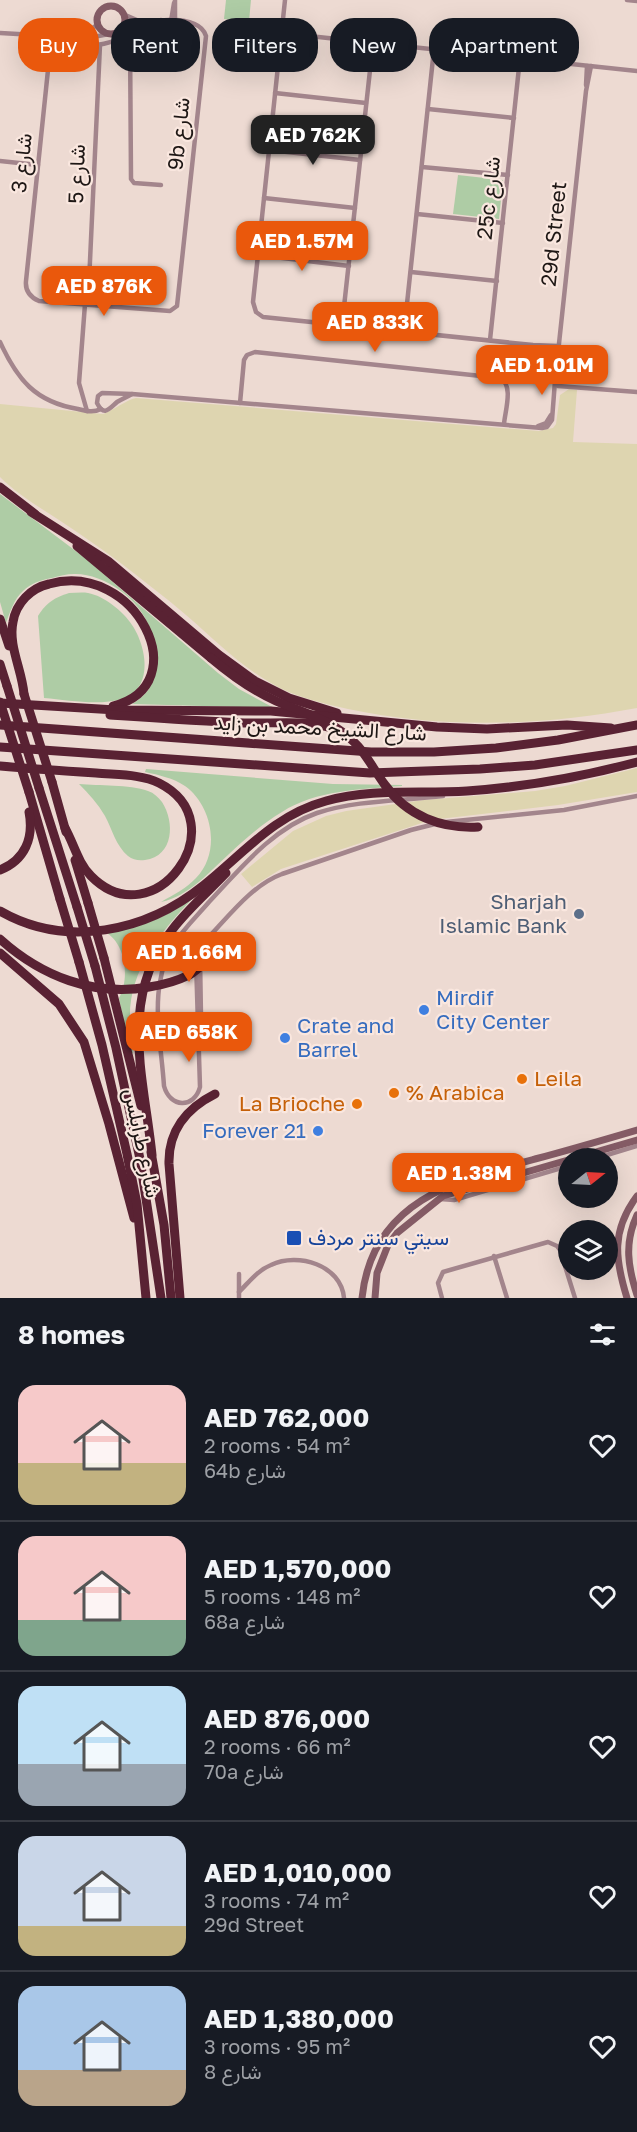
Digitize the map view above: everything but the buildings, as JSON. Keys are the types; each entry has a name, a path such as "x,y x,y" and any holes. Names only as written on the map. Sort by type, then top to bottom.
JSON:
{"highway":[{"path":"0,487 103,567 211,658 254,690 319,718 342,732 363,750 391,793 411,810 443,825 478,827"},
{"path":"31,512 108,561 219,655 255,681 297,702 368,721"},
{"path":"24,694 12,635 13,619 17,608 28,594 44,585 65,580 92,583 116,593 136,612 149,636 153,659 148,682 136,697 120,704 92,708"},
{"path":"0,619 52,782 104,958 152,1155"},
{"name":"شارع طرابلس","path":"0,664 77,907 116,1048 140,1159 161,1298"},
{"path":"0,870 16,861 27,845 31,827 29,792 0,702 92,708 271,711 368,721 487,729 567,725 620,729"},
{"path":"0,708 247,723 307,723 342,732"},
{"name":"شارع الشيخ محمد بن زايد","path":"0,725 371,752 434,752 496,748 558,740 637,724"},
{"name":"شارع الشيخ محمد بن زايد","path":"0,747 370,772 502,768 637,750"},
{"path":"0,911 30,926 63,932 105,930 128,925 152,917 185,899 269,828 293,813 328,800 366,794 466,791 558,781 637,762"},
{"path":"0,766 117,775 156,782 172,792 183,806 189,820 191,836 186,858 173,877 153,890 130,894 106,888 92,878 81,864 65,828"},
{"name":"شارع طرابلس","path":"29,792 102,1045 136,1204 146,1298"},
{"path":"171,1298 164,1225 152,1155 138,1045 139,1011 153,960 172,930 250,845"},
{"path":"0,939 37,967 76,984 95,988 143,988 183,978 195,971 212,953"},
{"path":"0,953 59,1004 73,1022 84,1042 138,1229"},
{"path":"180,1298 169,1155 172,1138 180,1122 196,1106 214,1094"}],"street":[{"path":"173,18 176,0"},
{"path":"283,18 285,0"},
{"path":"627,0 637,1"},
{"path":"99,18 111,4 123,14 124,18"},
{"name":"9b شارع","path":"123,14 134,18"},
{"path":"99,26 101,30 109,34"},
{"name":"9b شارع","path":"86,304 168,312 175,310 177,306 206,36 200,27"},
{"path":"0,33 18,34"},
{"path":"99,36 109,34"},
{"path":"100,45 111,42"},
{"name":"شارع 5","path":"87,411 78,383 86,304 100,45"},
{"path":"579,65 637,71"},
{"name":"29d Street","path":"504,424 535,427 546,423 552,413 589,66"},
{"name":"شارع 3","path":"48,72 26,285 29,294 39,301 86,304"},
{"path":"130,72 130,179 134,183 161,185"},
{"path":"277,72 253,302 258,314 263,317 558,347"},
{"path":"342,325 370,72"},
{"path":"404,332 432,72"},
{"name":"25c شارع","path":"490,340 519,72"},
{"path":"275,93 366,103"},
{"path":"428,110 514,118"},
{"path":"269,150 360,160"},
{"path":"0,160 38,164"},
{"path":"422,167 508,175"},
{"path":"264,198 355,208"},
{"path":"417,214 503,223"},
{"path":"258,255 349,266"},
{"path":"411,272 497,281"},
{"path":"0,342 14,370 44,399 57,406 87,411 110,410 119,401 132,394"},
{"path":"100,409 97,401 102,393 132,394 240,403 504,424 508,388 506,382 500,378 255,352 247,355 244,360 240,403"},
{"path":"555,382 558,386 637,392"},
{"path":"212,953 203,953 200,959 199,1090 190,1101 176,1102 168,1096 164,1086 159,1015 160,981 166,960 176,942 187,926 228,881 266,844 297,822 327,810 466,791"},
{"path":"200,1035 196,961 199,950 252,892 269,880 425,826 460,820 564,810 637,796"},
{"path":"362,1298 374,1250 385,1233 402,1216 440,1189 481,1174 637,1130"},
{"path":"609,1148 637,1140"},
{"path":"618,1152 637,1146"},
{"path":"375,1298 380,1263 393,1238 440,1199 457,1191 558,1163"},
{"path":"440,1199 454,1200 558,1169"},
{"path":"627,1298 617,1257 620,1228 625,1214 637,1196"},
{"path":"637,1215 630,1236 628,1258 637,1296"},
{"path":"442,1298 439,1279 447,1270 548,1242 557,1246 562,1255 575,1298"},
{"path":"494,1256 507,1298"},
{"path":"239,1295 257,1273 268,1266 280,1261 298,1260 315,1264 332,1274 341,1284 344,1298"},
{"path":"238,1274 239,1295"}],"green space":[{"path":"226,0 251,0 249,18 224,18"},
{"path":"458,175 503,180 499,219 453,214"},
{"path":"0,494 85,558 218,673 239,689 274,708 132,704 145,694 152,683 154,662 150,630 138,607 129,598 97,578 69,574 33,584 17,598 6,623 0,602"},
{"path":"69,593 88,593 100,597 118,610 132,625 141,644 145,666 139,686 132,694 122,699 103,702 44,698 38,616 51,601"},
{"path":"146,769 333,784 402,786 340,792 309,799 295,805 254,832 189,889 161,902 188,885 204,868 209,856 210,830 202,805 195,795 180,783 145,772"},
{"path":"79,784 132,787 156,795 166,810 170,828 167,845 162,852 155,857 143,860 128,856 117,842 102,812"},
{"path":"192,899 158,939 140,969 131,1003 130,1025 133,1053 130,1054 119,998 124,981 124,962 118,944 105,932 150,922"}],"sand":[{"path":"569,389 577,390 573,442 637,444 637,708 529,722 456,722 384,715 338,707 299,696 280,688 248,668 178,608 118,561 28,500 0,477 0,404 103,414 136,398 539,431 553,428 556,424 560,395"},
{"path":"637,768 637,792 558,805 431,820 281,869 252,887 241,874 293,831 326,816 424,800 535,791"}],"place":[{"name":"Sharjah Islamic Bank","path":"579,914"},
{"name":"Mirdif City Center","path":"424,1010"},
{"name":"Crate and Barrel","path":"285,1038"},
{"name":"Leila","path":"522,1079"},
{"name":"% Arabica","path":"394,1093"},
{"name":"La Brioche","path":"357,1104"},
{"name":"Forever 21","path":"318,1131"},
{"name":"سيتي سنتر مردف","path":"294,1238"}]}
